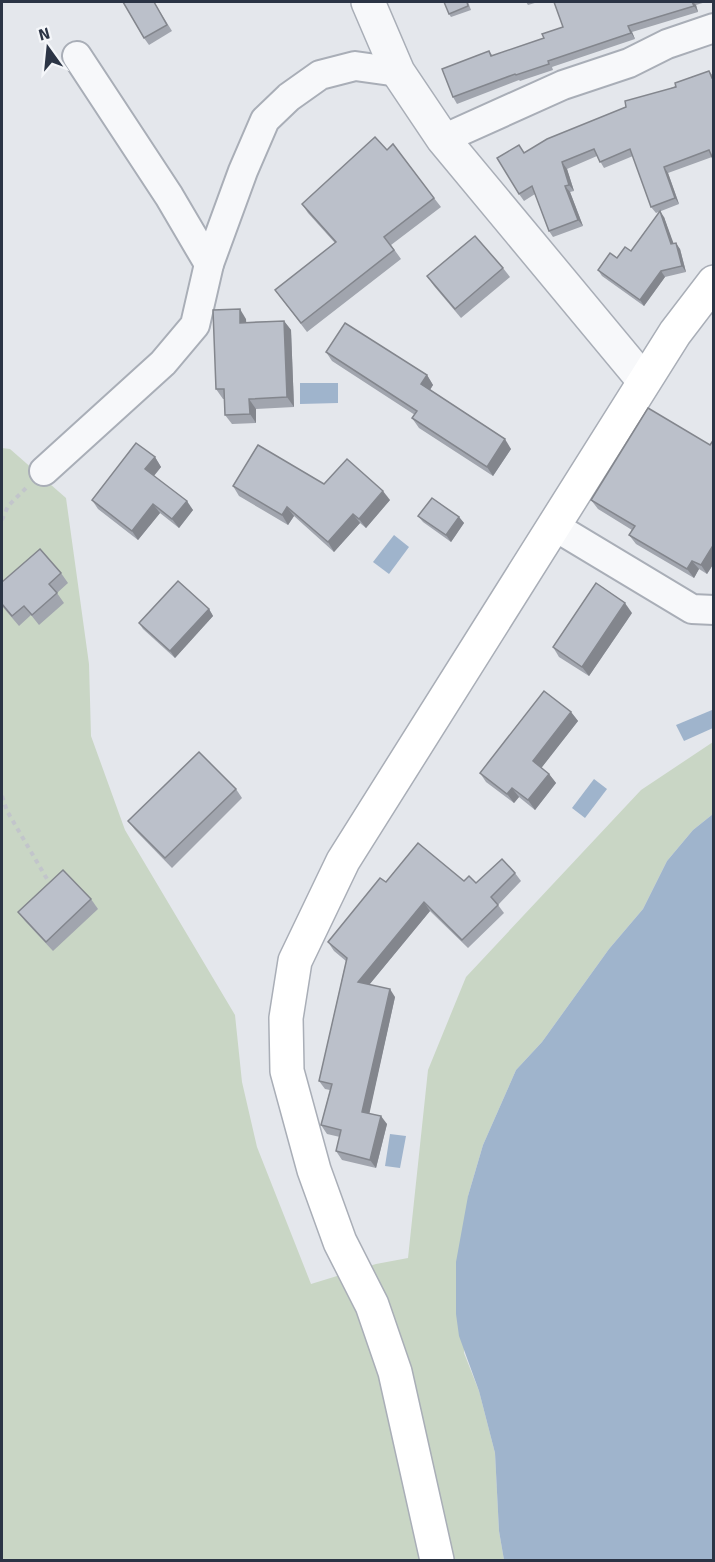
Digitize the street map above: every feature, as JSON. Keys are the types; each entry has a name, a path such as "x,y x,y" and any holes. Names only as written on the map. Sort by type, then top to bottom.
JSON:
{"main road":[{"path":"437,1560 395,1372 372,1305 337,1232 314,1170 286,1071 286,1018 295,961 343,861 644,381 675,333 714,282"}],"street":[{"path":"368,2 398,72 443,139 644,381"},
{"path":"443,139 563,85 629,63 667,44 714,28"},
{"path":"77,56 170,196 209,264"},
{"path":"44,471 163,363 195,325 209,264 243,171 265,120 289,97 320,75 355,66 398,72"},
{"path":"554,526 692,609 714,610"}],"path":[{"path":"2,520 8,506 44,471"},
{"path":"2,796 7,811 48,879"}],"green space":[{"path":"2,448 10,449 66,498 89,664 91,736 125,830 235,1015 242,1082 257,1147 311,1284 376,1264 408,1258 428,1070 466,977 641,790 713,742 713,814 693,830 667,861 643,909 609,949 542,1042 516,1070 483,1145 468,1196 464,1353 479,1391 495,1453 499,1531 504,1560 2,1560"}],"water":[{"path":"300,383 338,383 338,403 300,404"},
{"path":"394,535 409,547 389,574 373,562"},
{"path":"712,710 713,728 684,741 676,725"},
{"path":"594,779 607,789 585,818 572,808"},
{"path":"713,814 713,1560 504,1560 499,1531 495,1453 479,1391 459,1336 456,1314 456,1262 468,1196 483,1145 516,1070 542,1042 609,949 643,909 667,861 693,830"},
{"path":"390,1134 406,1136 400,1168 385,1166"}],"building":[{"path":"123,2 154,2 167,25 144,38"},
{"path":"444,2 467,2 468,6 449,14"},
{"path":"554,2 692,2 694,6 628,26 631,33 453,97 442,69 489,51 491,56 544,38 542,34 563,27"},
{"path":"709,71 712,78 714,77 714,161 709,150 664,167 675,198 651,207 630,149 600,162 594,149 562,162 569,185 565,186 578,220 549,231 532,186 519,194 497,158 519,145 524,153 547,139 626,107 625,101 676,87 675,83"},
{"path":"375,137 387,150 393,144 434,198 384,237 394,250 301,323 275,290 336,242 302,204"},
{"path":"660,211 671,244 676,243 682,266 661,271 640,300 598,270 610,253 617,258 625,247 631,251"},
{"path":"475,236 503,268 455,309 427,276"},
{"path":"240,309 240,323 284,321 287,397 249,399 250,414 225,415 224,389 216,389 213,310"},
{"path":"345,323 427,375 421,384 505,439 487,467 412,418 417,411 326,352"},
{"path":"648,408 710,445 714,439 714,544 701,565 692,561 687,569 629,535 635,526 591,500"},
{"path":"136,443 155,457 145,469 187,501 172,519 153,504 132,531 92,500"},
{"path":"258,445 324,484 347,459 383,491 359,519 353,514 328,542 287,507 282,515 233,486"},
{"path":"432,498 459,517 446,535 418,516"},
{"path":"40,549 61,573 49,584 57,593 32,615 24,606 12,616 2,604 2,582"},
{"path":"178,581 209,609 170,651 139,623"},
{"path":"596,583 625,603 582,667 553,647"},
{"path":"544,691 571,712 533,761 549,774 528,800 512,788 507,794 480,773"},
{"path":"199,752 236,789 165,858 128,821"},
{"path":"418,843 464,881 469,876 476,883 502,859 515,873 491,897 498,905 462,940 424,902 358,982 390,989 362,1112 381,1116 370,1160 336,1151 341,1130 321,1125 332,1084 319,1081 347,958 328,942 380,878 386,882"},
{"path":"63,870 91,899 46,942 18,912"}]}
